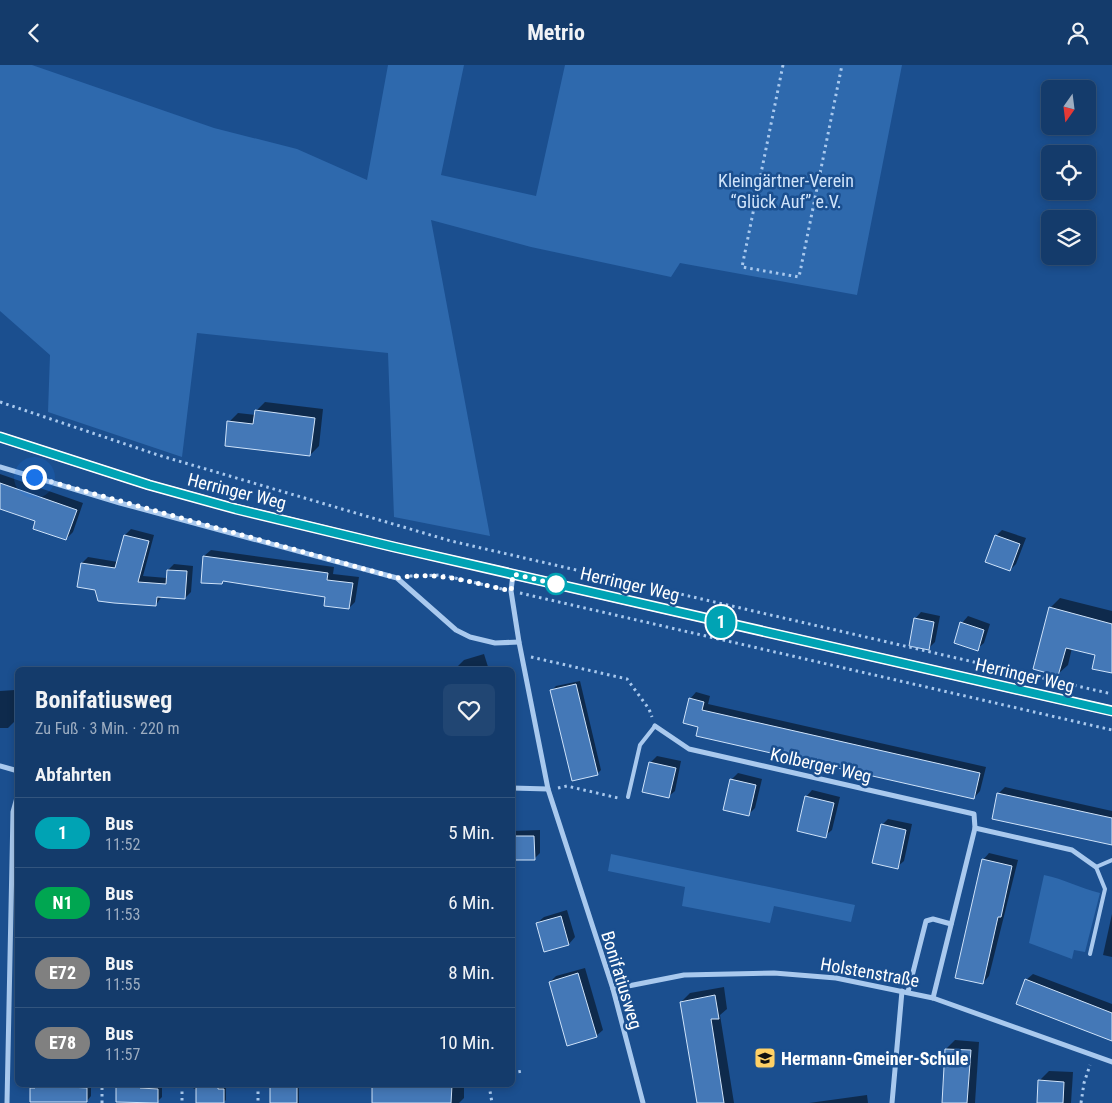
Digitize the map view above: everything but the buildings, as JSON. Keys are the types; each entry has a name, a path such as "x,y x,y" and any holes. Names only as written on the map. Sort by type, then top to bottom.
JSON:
{"main road":[{"name":"Herringer Weg","path":"0,437 149,485 236,509 1112,711"}],"street":[{"path":"0,467 120,503 397,578 456,630 470,637 495,643 519,642"},
{"name":"Bonifatiusweg","path":"513,574 511,591 519,642 548,789 613,989 643,1103"},
{"name":"Kolberger Weg","path":"655,726 690,749 974,814 974,828"},
{"path":"0,766 15,770"},
{"path":"515,788 548,789"},
{"path":"7,1103 13,812 15,805"},
{"path":"933,998 974,828 1072,850 1096,867"},
{"path":"892,1103 905,992 926,921 933,919 951,924"},
{"name":"Holstenstraße","path":"613,989 684,975 774,973 836,978 933,998 1112,1061"}],"lane":[{"path":"628,797 640,745 655,726"},
{"path":"1090,954 1105,889 1096,867 1112,860"}],"path":[{"path":"783,65 742,267 799,277 842,65"},
{"path":"0,402 158,455 451,541 1112,693"},
{"path":"397,578 420,574 442,575 1112,730"},
{"path":"521,654 627,679 649,709 655,726"},
{"path":"548,789 567,787 622,799 628,797"},
{"path":"1081,1103 1084,1083 1093,1055"},
{"path":"515,1072 523,1071"},
{"path":"102,1087 102,1103"},
{"path":"182,1087 182,1103"},
{"path":"258,1087 258,1103"},
{"path":"490,1087 492,1103"}],"green space":[{"name":"Kleingärtner-Verein “Glück Auf” e.V.","path":"0,65 32,65 214,128 297,149 367,180 388,65 464,65 441,175 536,196 565,65 902,65 857,295 680,263 671,277 531,247 431,220 490,536 394,517 388,353 197,333 182,457 48,412 50,355 0,311"},
{"path":"611,854 855,905 851,922 774,906 770,923 682,906 685,887 608,871"},
{"path":"1044,875 1100,893 1085,952 1074,950 1072,959 1029,943"}],"bus line":[{"name":"1","path":"0,437 149,485 236,509 394,547 1112,711"}],"place":[{"name":"Hermann-Gmeiner-Schule","path":"765,1058"}],"route":[{"path":"34,477 120,503 397,578 420,574 442,575 511,591 513,574 556,584"}]}
